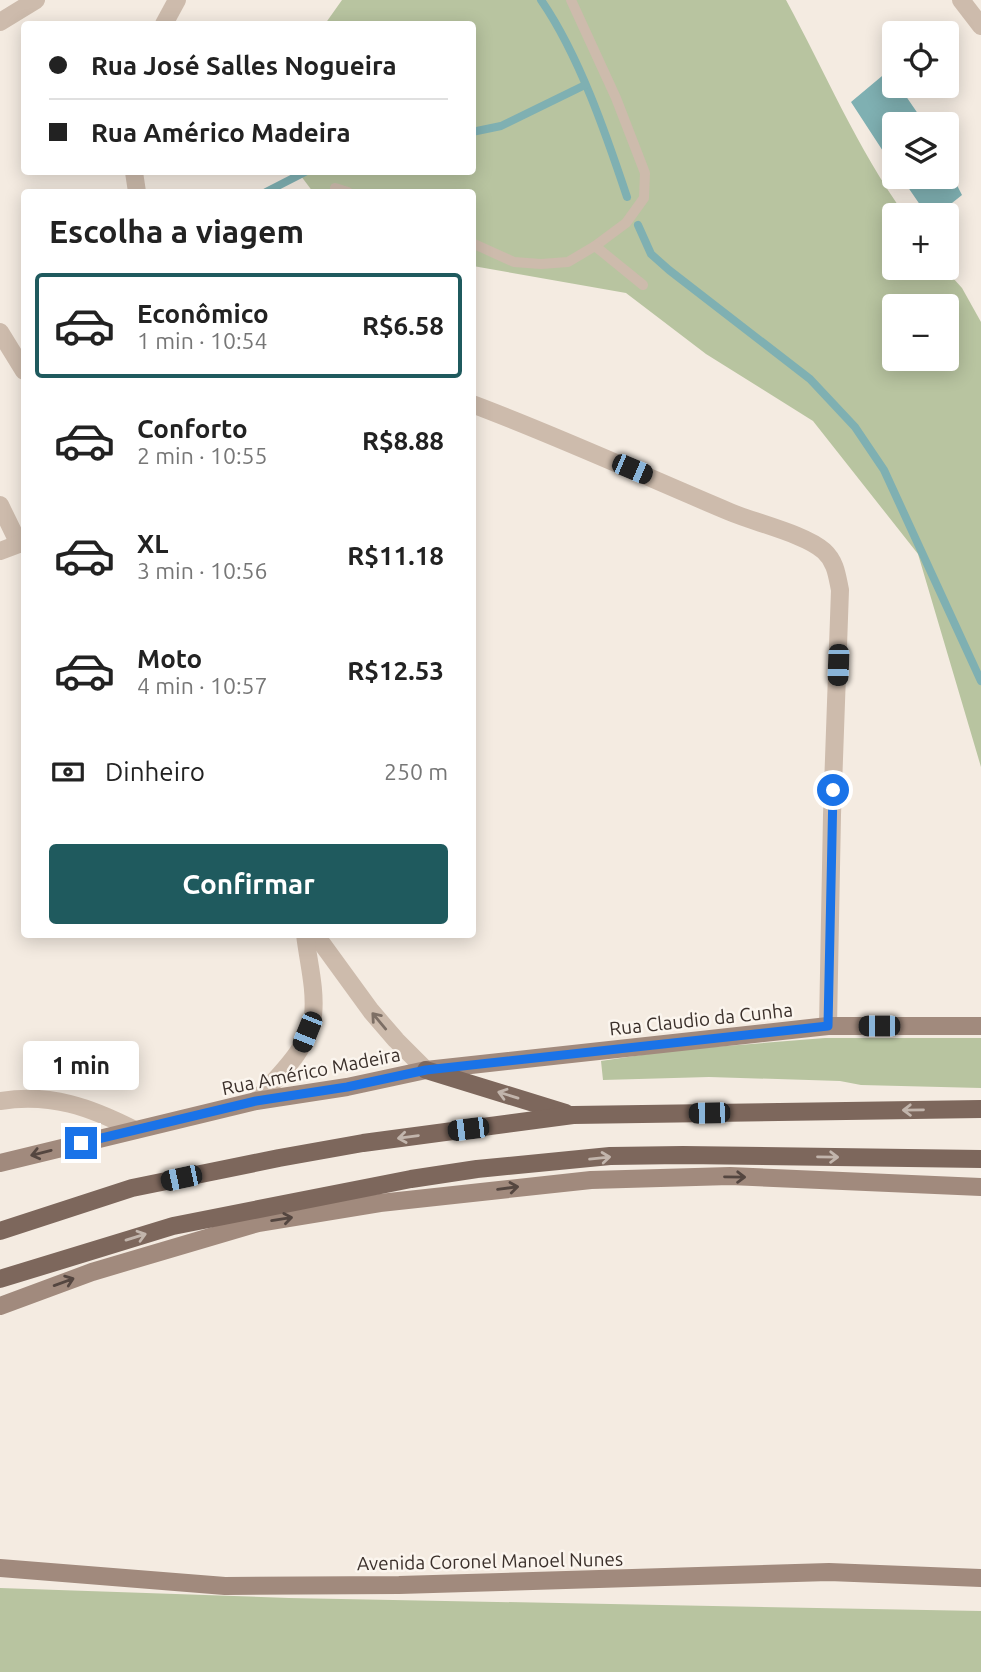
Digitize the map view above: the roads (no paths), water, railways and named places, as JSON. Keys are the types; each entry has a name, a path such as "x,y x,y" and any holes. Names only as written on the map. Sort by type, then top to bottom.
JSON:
{"main road":[{"path":"426,1070 573,1115"},
{"path":"0,1231 132,1188 279,1158 363,1143 573,1115 981,1110"},
{"path":"0,1279 173,1226 411,1179 477,1169 610,1156 683,1154 981,1159"}],"street":[{"path":"0,22 36,0"},
{"path":"166,21 177,0"},
{"path":"961,0 981,26"},
{"path":"0,332 21,366"},
{"path":"476,406 607,458 732,513 809,542 823,550 833,561 840,590 828,1026"},
{"path":"0,505 21,541"},
{"path":"0,551 21,543"},
{"path":"256,1101 301,1046 313,1018 313,994 306,938"},
{"path":"318,938 371,1011 426,1070"},
{"name":"Rua Claudio da Cunha","path":"426,1070 828,1026 981,1026"},
{"name":"Rua Américo Madeira","path":"0,1163 256,1101 347,1087 426,1070"},
{"path":"0,1101 26,1097 83,1106 135,1130"},
{"path":"0,1306 92,1272 258,1223 393,1202 591,1180 730,1176 981,1187"},
{"name":"Avenida Coronel Manoel Nunes","path":"0,1568 225,1586 399,1585 829,1572 981,1578"}],"lane":[{"path":"476,245 514,262 568,262 626,223 644,198 645,173 571,0"},
{"path":"595,246 643,285"}],"water":[{"path":"882,76 882,98 907,98 917,112 882,112 882,150 851,102"},
{"path":"909,189 959,189 962,195 952,203 919,203"}],"waterway":[{"path":"541,0 568,45 579,70 601,121 627,197"},
{"path":"476,131 501,126 585,85"},
{"path":"272,189 299,175"},
{"path":"638,225 651,254 810,379 855,427 884,470 981,681"}]}
